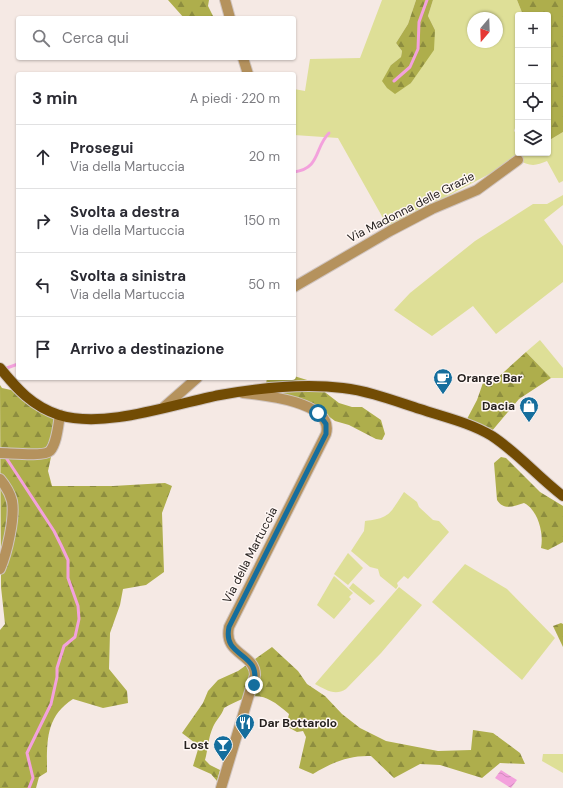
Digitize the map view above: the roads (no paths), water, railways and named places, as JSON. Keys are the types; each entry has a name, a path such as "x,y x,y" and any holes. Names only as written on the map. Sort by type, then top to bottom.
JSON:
{"main road":[{"path":"0,368 23,396 60,415 86,419 105,419 237,392 300,387 342,388 374,395 454,420 492,436 563,496"}],"street":[{"path":"225,0 229,16"},
{"path":"244,60 247,72"},
{"name":"Via Madonna delle Grazie","path":"296,286 390,231 432,209 477,190 518,160"},
{"path":"164,407 195,380"},
{"name":"Via della Martuccia","path":"221,788 255,675 255,670 252,663 236,651 230,643 229,627 327,429 326,422 321,415 306,406 273,397 237,392"},
{"path":"5,453 42,455 49,452 53,445 60,415"},
{"path":"0,479 10,495 12,506 8,547 0,569"}],"water":[{"path":"501,770 517,780 511,788 495,778"}],"waterway":[{"path":"394,81 410,67 418,49 419,22 427,0"},
{"path":"296,172 303,170 313,162 324,139 329,133"},
{"path":"4,369 16,365"},
{"path":"5,456 54,531 68,560 68,578 78,606 79,619 75,637 64,646 57,668 57,677 51,704 27,753 33,778 29,788"}],"place":[{"name":"Orange Bar","path":"443,395"},
{"name":"Dacia","path":"529,423"},
{"name":"Dar Bottarolo","path":"245,740"},
{"name":"Lost","path":"223,762"}]}
